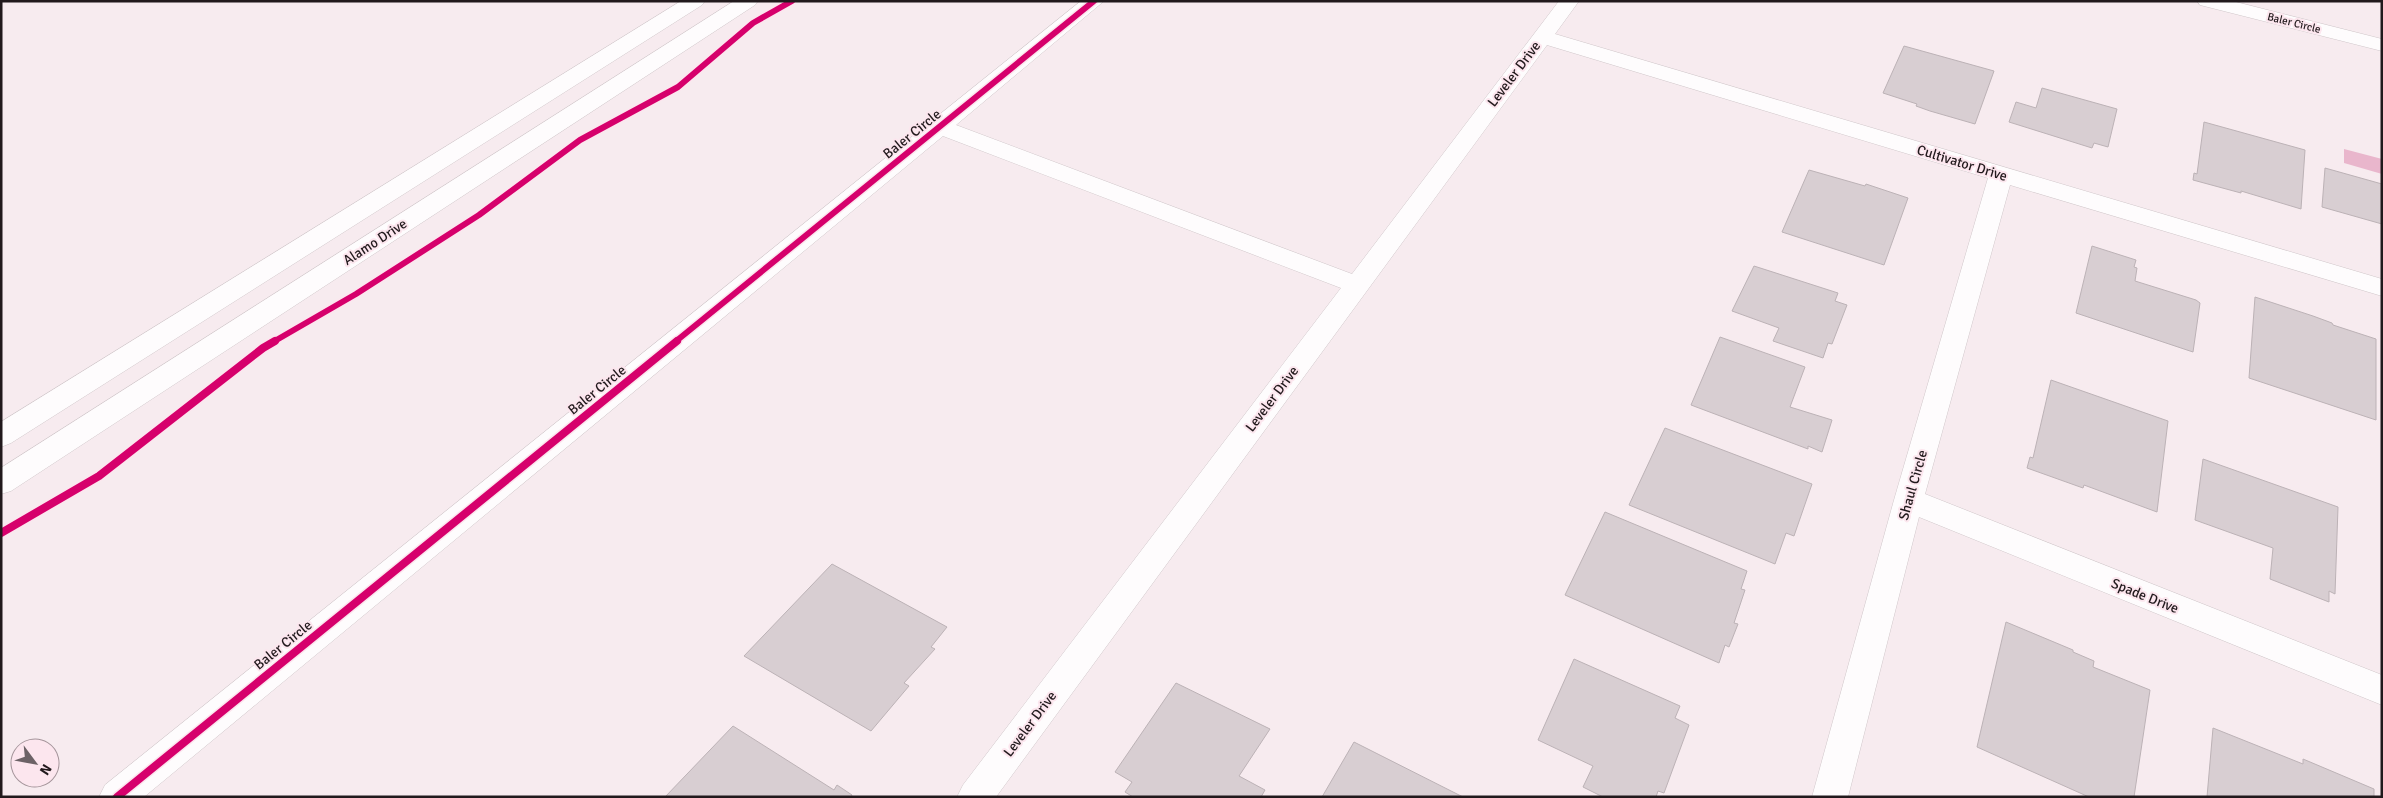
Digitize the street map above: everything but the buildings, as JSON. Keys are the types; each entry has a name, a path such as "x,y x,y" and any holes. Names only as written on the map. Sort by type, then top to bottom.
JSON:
{"street":[{"path":"1,436 695,1"},
{"name":"Alamo Drive","path":"1,483 748,1"},
{"name":"Baler Circle","path":"117,797 1094,1"},
{"name":"Leveler Drive","path":"975,797 1569,1"},
{"name":"Baler Circle","path":"2207,1 2382,45"},
{"name":"Cultivator Drive","path":"1542,37 2382,288"},
{"path":"940,127 1357,285"},
{"name":"Shaul Circle","path":"1830,797 1909,500 2001,174"},
{"name":"Spade Drive","path":"1909,500 2382,690"}],"shaded area":[{"path":"2344,149 2382,159 2382,174 2344,163"}],"cycle path":[{"path":"1,533 99,476 263,348 356,294 479,215 580,140 678,87 753,23 792,1"},
{"path":"117,797 1094,1"}]}
